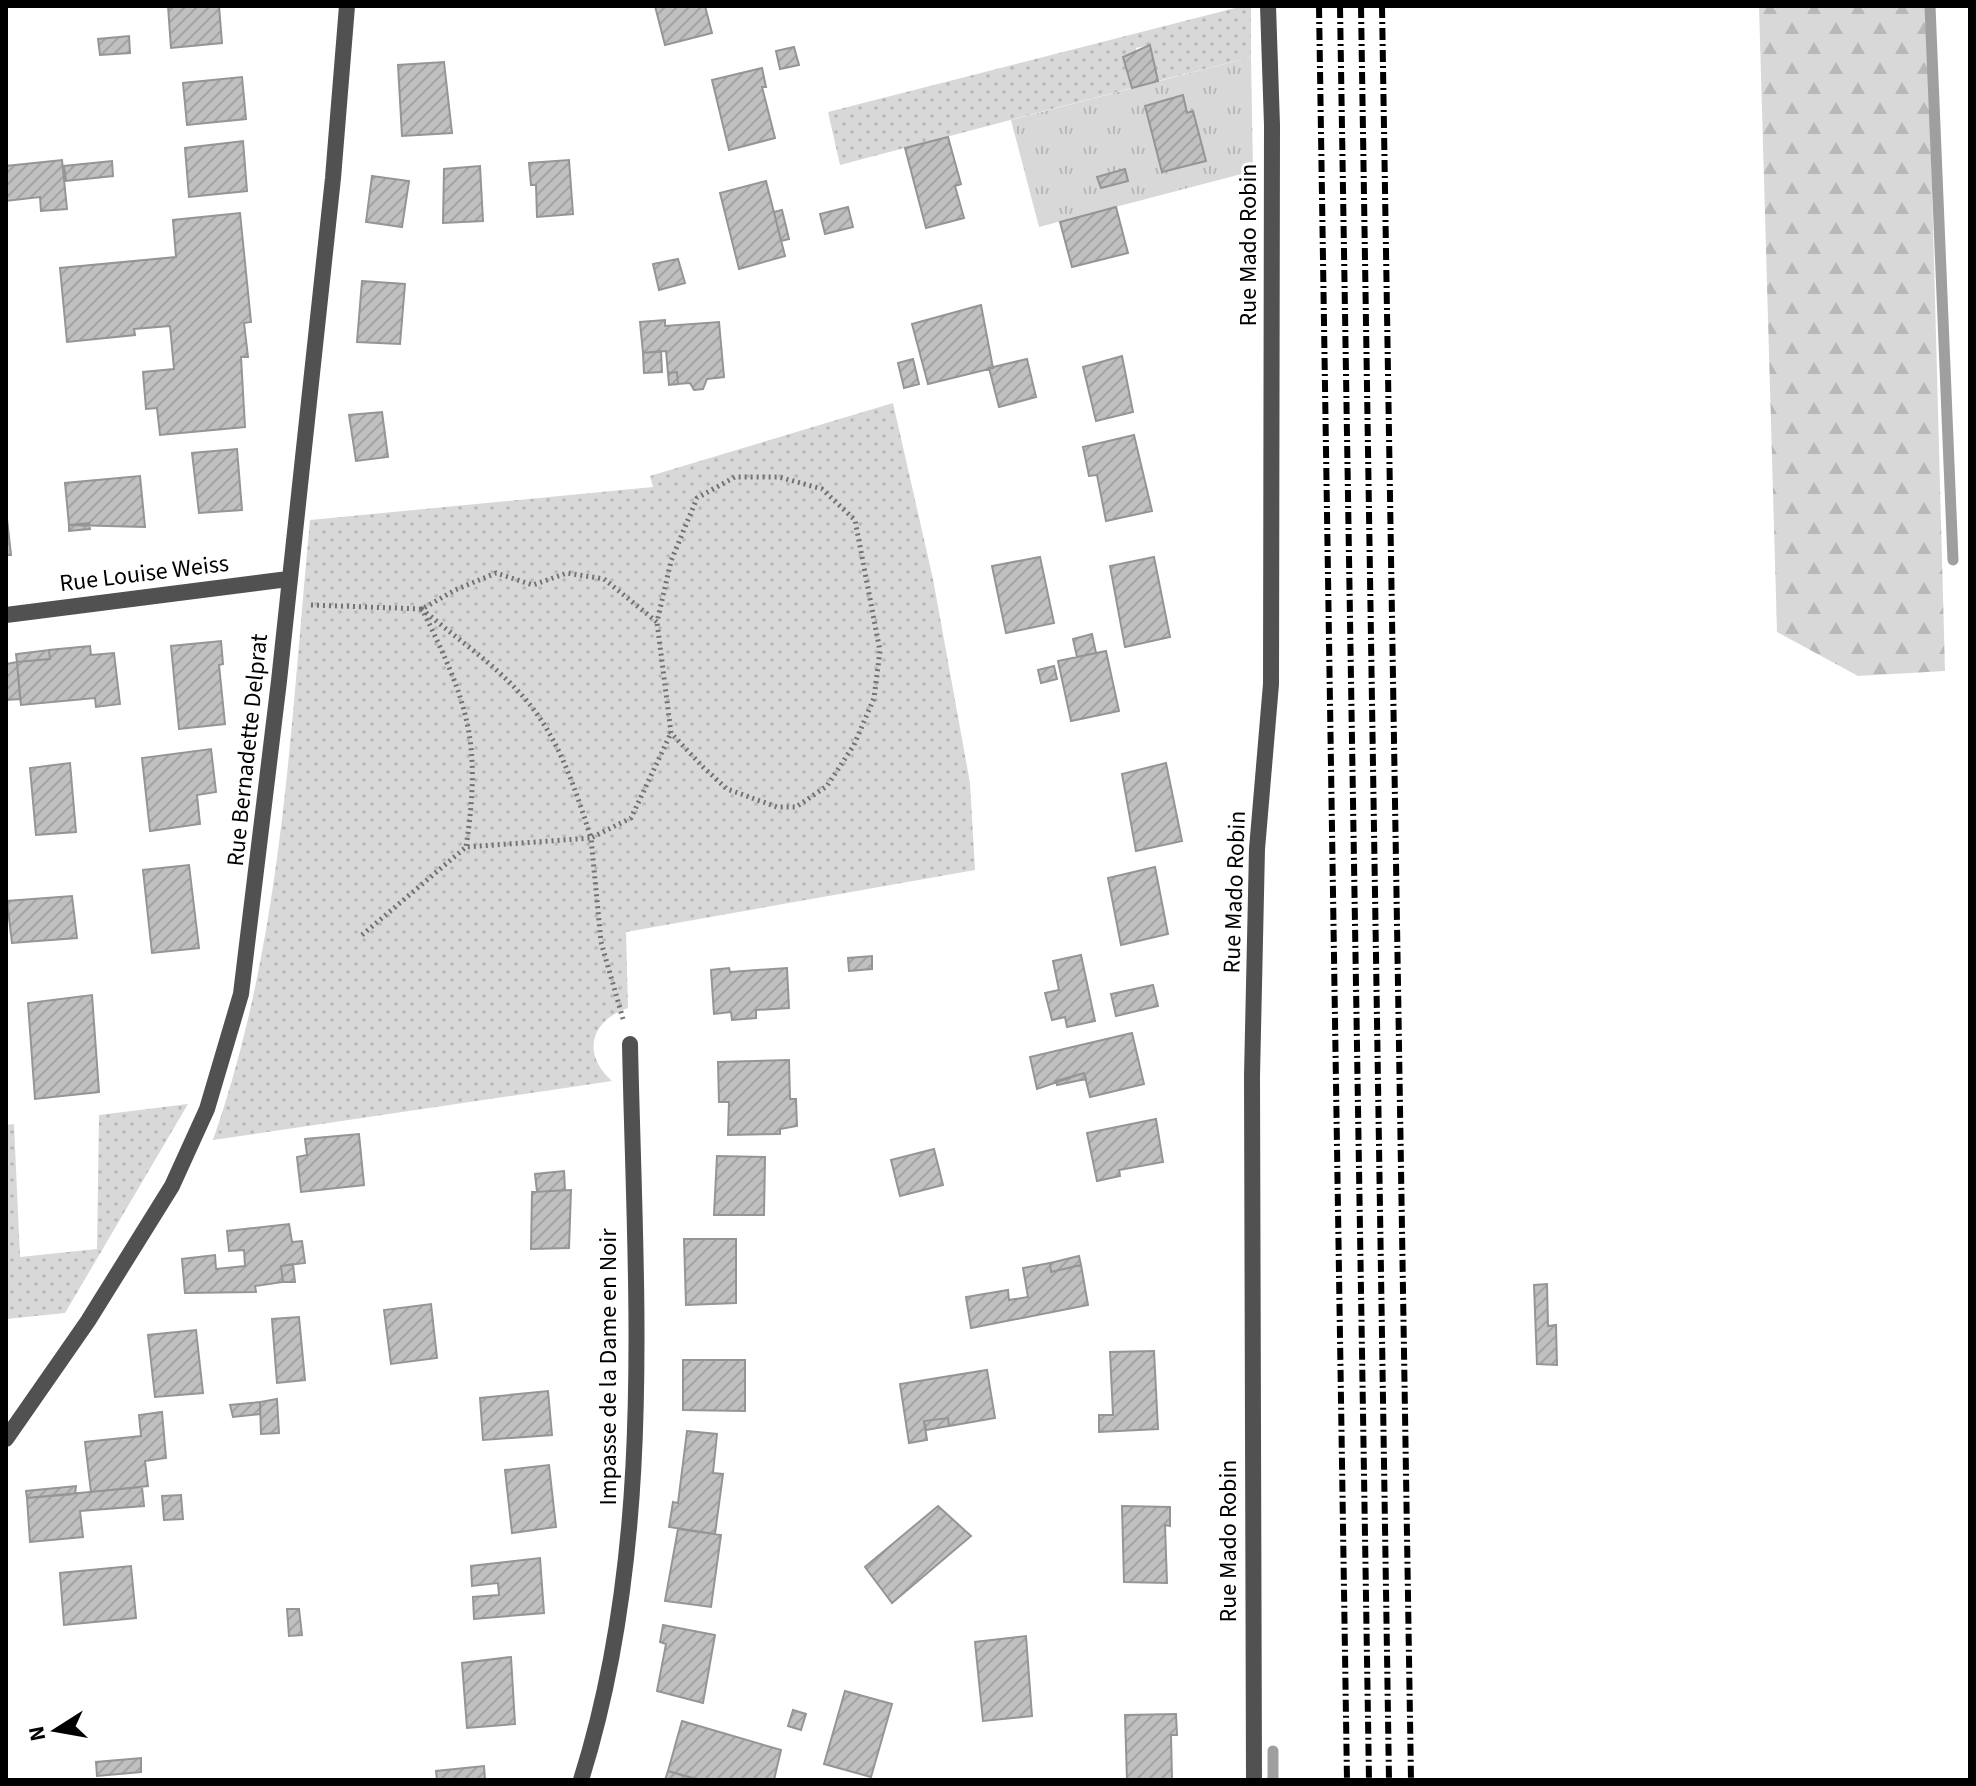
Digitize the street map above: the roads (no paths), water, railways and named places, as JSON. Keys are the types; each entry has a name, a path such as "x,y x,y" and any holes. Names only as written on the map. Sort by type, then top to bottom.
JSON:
{"street":[{"name":"Rue Bernadette Delprat","path":"6,1439 88,1321 172,1186 207,1109 226,1054 250,937 333,178 347,6"},
{"name":"Rue Mado Robin","path":"1254,1780 1252,1107 1257,849 1271,684 1272,125 1268,6"},
{"name":"Rue Louise Weiss","path":"6,615 288,579"},
{"name":"Impasse de la Dame en Noir","path":"581,1780 604,1707 632,1510 637,1420 630,1044"}],"waterway":[{"path":"1930,6 1953,560"},
{"path":"1273,1751 1273,1780"}],"railway":[{"path":"1319,6 1347,1780"},
{"path":"1340,6 1369,1780"},
{"path":"1361,6 1389,1780"},
{"path":"1382,6 1411,1780"}]}
